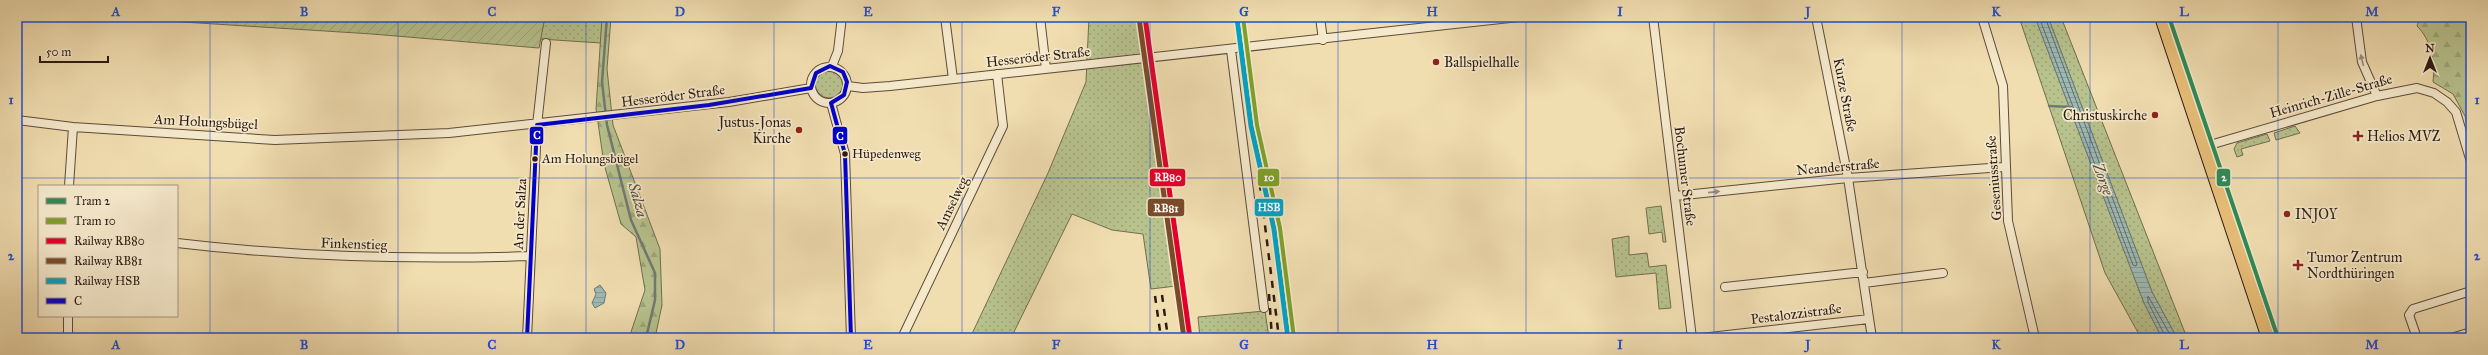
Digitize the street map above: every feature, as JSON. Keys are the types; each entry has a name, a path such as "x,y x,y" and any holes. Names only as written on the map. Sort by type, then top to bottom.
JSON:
{"main road":[{"path":"2161,17 2203,147 2268,338"}],"street":[{"path":"832,66 838,51 842,17"},
{"path":"945,17 953,79"},
{"path":"1040,17 1046,69"},
{"path":"1320,17 1323,40"},
{"name":"Hesseröder Straße","path":"848,86 863,88 890,86 1323,40 1484,19 1519,17"},
{"name":"Bochumer Straße","path":"1653,17 1692,338"},
{"name":"Kurze Straße","path":"1816,17 1848,178"},
{"name":"Geseniusstraße","path":"1982,17 2002,86 2004,166 2008,221 2036,338"},
{"path":"2356,17 2362,62 2377,96"},
{"name":"An der Salza","path":"527,338 537,125 546,43"},
{"path":"1231,50 1264,308"},
{"path":"826,66 832,66 843,72 848,86 840,100 831,103 818,99 811,88 813,77 818,70 826,66"},
{"name":"Amselweg","path":"902,338 1003,126 997,74"},
{"name":"Hesseröder Straße","path":"537,125 729,102 811,88"},
{"name":"Heinrich-Zille-Straße","path":"2203,147 2377,96 2417,88 2434,94 2446,102 2456,112 2471,162"},
{"path":"831,103 845,154 851,338"},
{"name":"Am Holungsbügel","path":"17,120 73,127 275,140 449,133 537,125"},
{"path":"69,185 73,127"},
{"name":"Neanderstraße","path":"1675,196 1848,178 2004,166"},
{"path":"1848,178 1872,338"},
{"name":"Finkenstieg","path":"178,243 283,254 343,258 435,260 531,256"},
{"path":"1725,288 1863,272"},
{"path":"1864,283 1943,273"},
{"path":"2417,338 2409,315 2413,309 2471,291"},
{"path":"68,317 68,338"},
{"name":"Pestalozzistraße","path":"1702,338 1869,319"},
{"path":"2451,338 2471,332"}],"green space":[{"path":"104,17 545,17 539,48 372,34"},
{"path":"545,17 602,17 601,43 540,39"},
{"path":"602,17 611,17 607,69 613,125 660,249 662,305 655,338 629,338 645,290 636,237 621,224 604,164 596,109"},
{"path":"1089,17 1139,17 1176,286 1151,289 1143,234 1112,230 1072,214 1011,338 970,338 1048,173 1086,82"},
{"path":"2019,17 2035,17 2144,303 2162,338 2141,338 2105,273"},
{"path":"2048,17 2061,17 2187,338 2177,338 2152,292"},
{"path":"2420,17 2471,17 2471,138 2465,116 2453,94 2433,82 2433,59 2429,45 2426,38 2417,26"},
{"path":"829,70 839,74 843,84 839,94 829,98 819,94 815,84 819,74"},
{"path":"2295,126 2300,133 2276,140 2274,133"},
{"path":"2267,134 2270,141 2241,149 2243,155 2237,157 2234,149 2237,143"},
{"path":"1661,206 1666,242 1663,242 1662,232 1649,234 1646,208"},
{"path":"1629,236 1629,255 1647,253 1649,267 1666,265 1671,308 1659,309 1656,273 1616,277 1612,239"},
{"path":"1265,311 1269,338 1200,338 1198,317"}],"water":[{"name":"Zorge","path":"2035,17 2048,17 2152,292 2177,338 2162,338 2144,303"},
{"path":"600,285 606,293 604,303 595,308 592,303 596,294 594,289"}],"waterway":[{"name":"Salza","path":"607,17 602,82 607,125 631,220 655,273 655,300 646,338"},
{"path":"2049,106 2071,107"}],"railway":[{"path":"1239,17 1279,338"},
{"path":"1269,294 1272,338"},
{"path":"1162,295 1168,338"},
{"path":"1155,296 1161,338"}],"tram line":[{"name":"10","path":"1243,17 1257,125 1280,228 1294,338"},
{"name":"2","path":"2169,17 2278,338"}],"rail line":[{"name":"RB80","path":"1145,17 1190,338"},
{"name":"RB81","path":"1139,18 1184,338"},
{"name":"HSB","path":"1237,18 1251,126 1274,229 1288,338"}],"transit line":[{"name":"C","path":"527,338 537,125 709,105 811,88 816,73 830,66 843,72 847,82 844,95 831,103 845,154 851,338"}],"place":[{"name":"Ballspielhalle","path":"1436,62"},
{"name":"Christuskirche","path":"2155,115"},
{"name":"Justus-Jonas Kirche","path":"799,130"},
{"name":"Helios MVZ","path":"2358,136"},
{"name":"Hüpedenweg","path":"845,154"},
{"name":"Am Holungsbügel","path":"535,159"},
{"name":"INJOY","path":"2287,214"},
{"name":"Tumor Zentrum Nordthüringen","path":"2298,265"}]}
